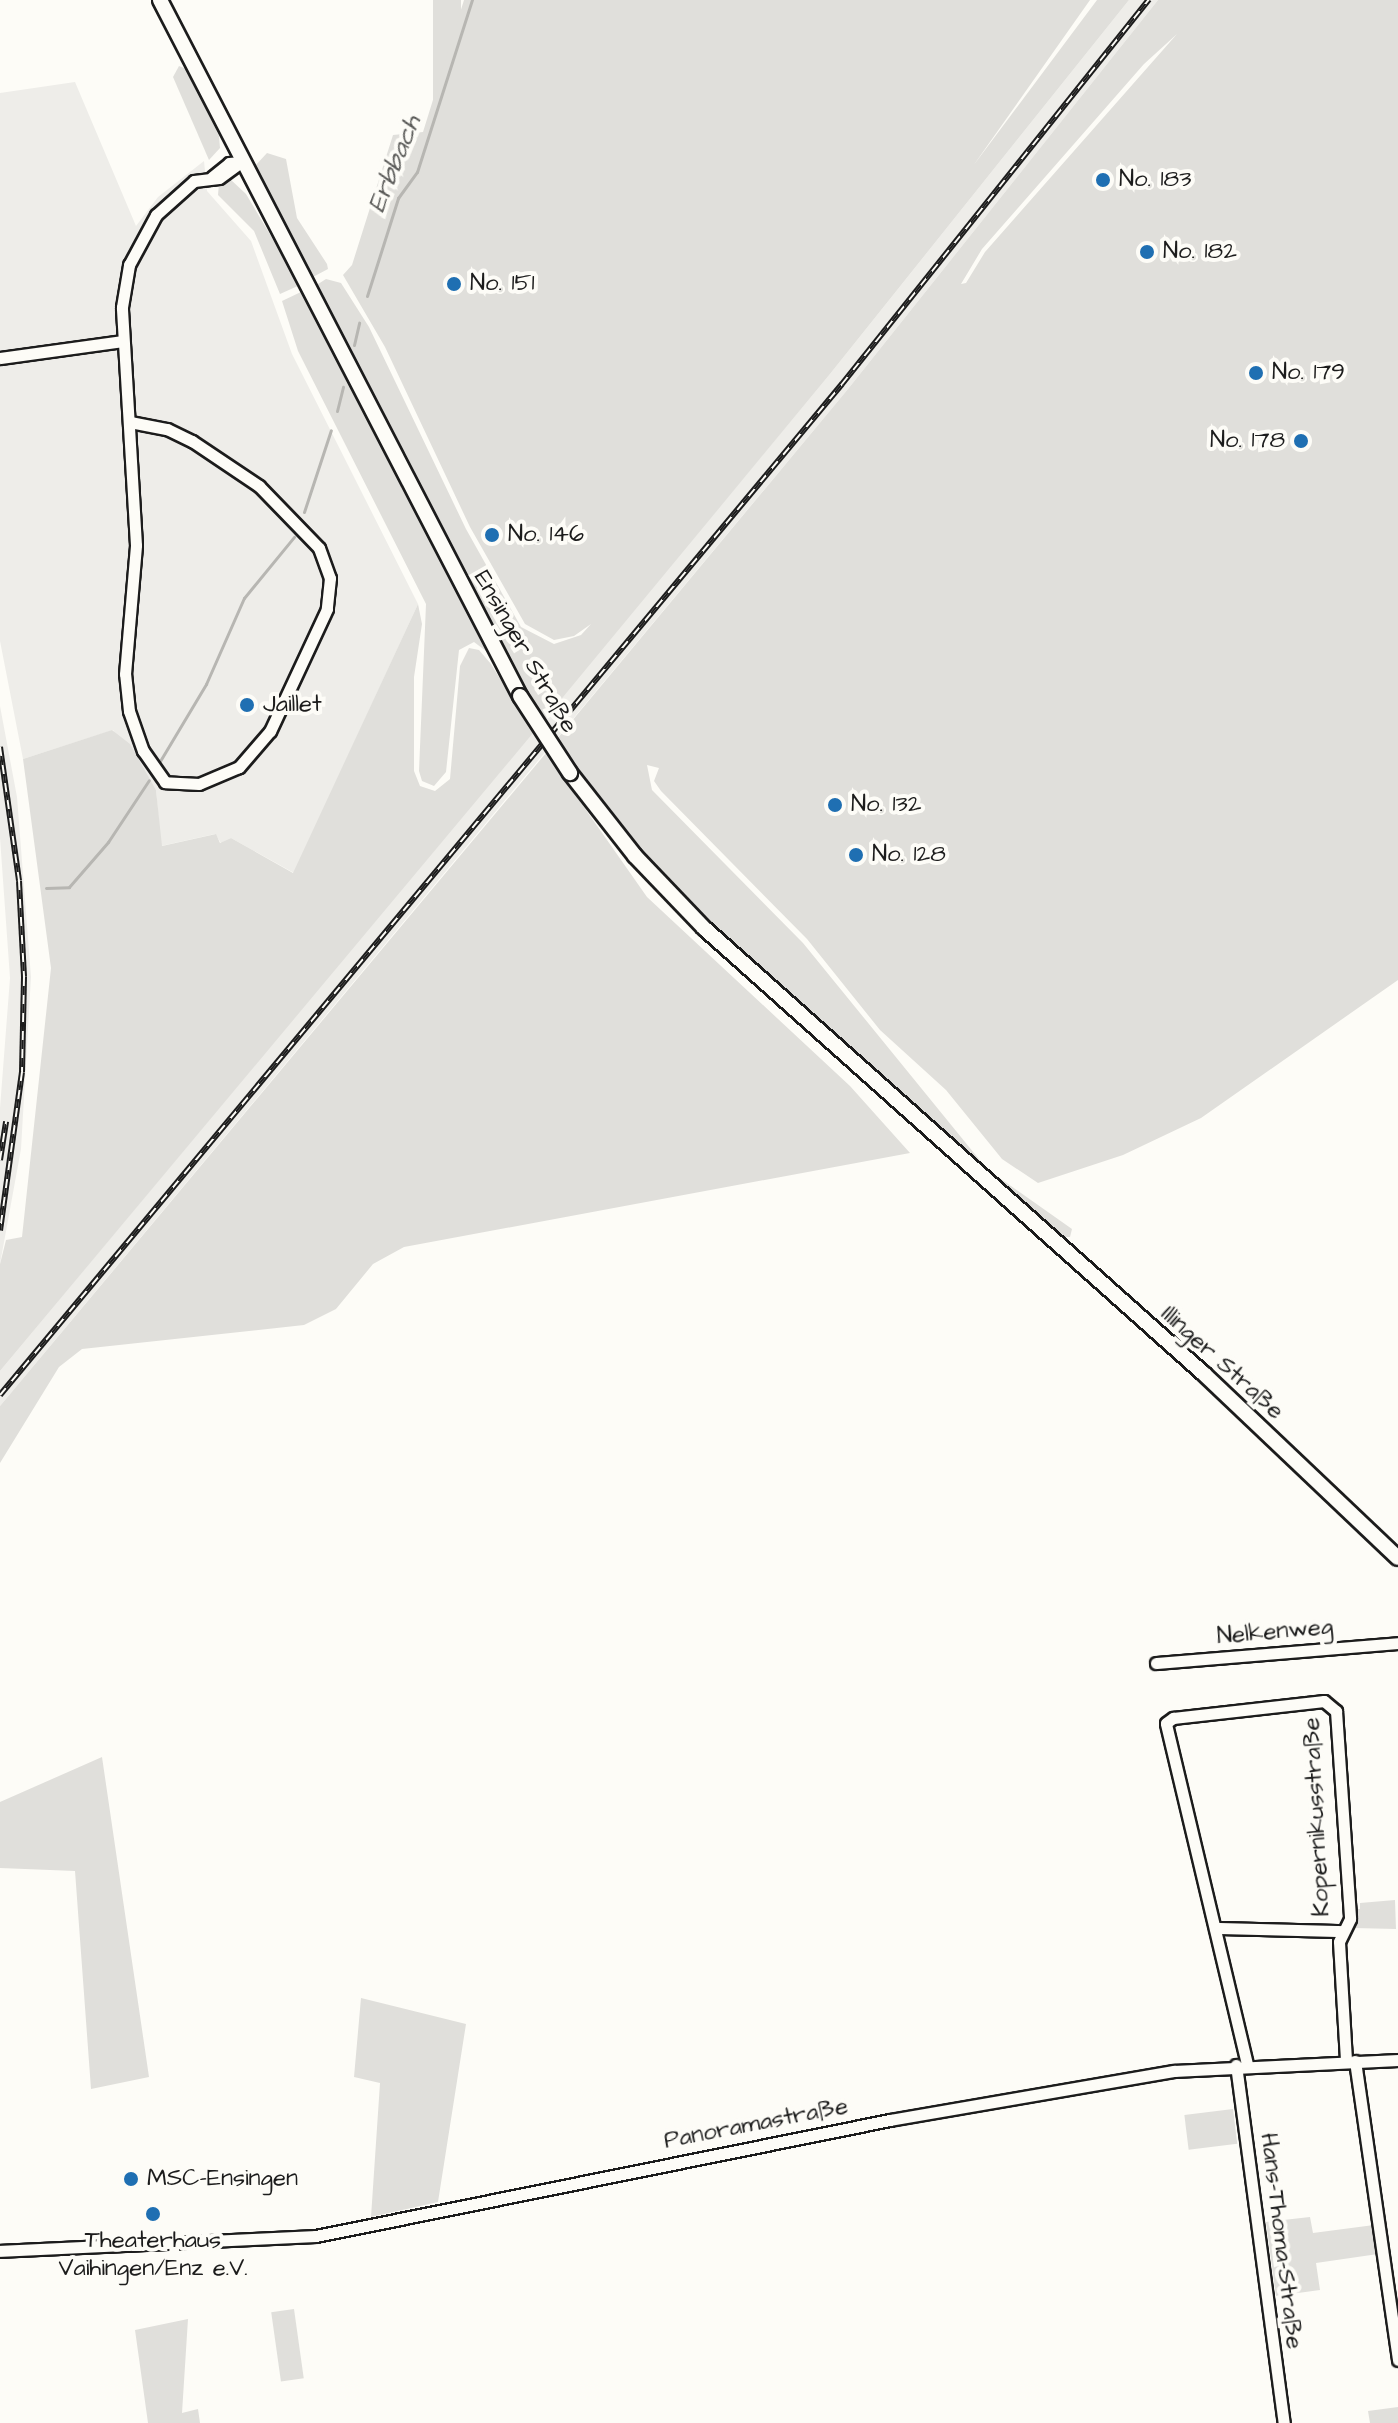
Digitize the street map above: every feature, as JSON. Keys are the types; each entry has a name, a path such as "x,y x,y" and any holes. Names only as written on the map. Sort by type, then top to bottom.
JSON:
{"street":[{"name":"Ensinger Straße","path":"160,0 241,162 303,275 520,696 570,773 635,856 704,928 1013,1204"},
{"path":"130,422 180,435 259,486 319,548 330,578 327,609 312,645 259,747 226,775 199,784 173,785 143,751 126,694 136,545 123,341 124,287 135,248 173,197 194,181 212,177 229,163 241,162"},
{"path":"0,358 123,341"},
{"name":"Illinger Straße","path":"1013,1204 1204,1374 1398,1558"},
{"name":"Nelkenweg","path":"1156,1663 1398,1643"},
{"name":"Kopernikusstraße","path":"1241,2064 1215,1928 1166,1723 1173,1718 1324,1701 1336,1711 1350,1919 1341,1931 1350,2061 1393,2286 1398,2360"},
{"path":"1215,1928 1341,1931"},
{"name":"Panoramastraße","path":"0,2251 331,2234 890,2120 1174,2071 1241,2064 1398,2060"},
{"name":"Hans-Thoma-Straße","path":"1241,2064 1284,2423"}],"shaded area":[{"path":"433,0 461,0 461,138 433,138"},
{"path":"464,0 1090,0 973,166 1097,0 1129,0 830,374 544,720 511,667 315,286 326,279 341,283 369,327 466,529 521,627 554,644 581,635 591,624 574,636 554,640 525,624 470,527 385,347 343,275 352,265 393,135 423,132"},
{"path":"1129,0 1158,0 848,389 0,1406 0,1371 830,374"},
{"path":"1158,0 1398,0 1398,980 1201,1118 1123,1155 1038,1183 1002,1159 946,1090 880,1030 807,939 661,791 654,781 659,768 647,765 652,790 803,943 987,1169 1072,1229 1070,1237 1062,1237 707,925 665,882 574,770 556,740 848,389","holes":["1177,34 985,252 966,283 961,284 982,249 1144,64"]},
{"path":"179,66 189,70 219,136 220,148 209,160 173,77"},
{"path":"75,82 136,226 158,197 204,161 207,191 251,241 292,354 418,604 294,873 231,838 221,843 215,834 161,846 156,790 113,730 23,759 0,641 0,93"},
{"path":"267,153 286,159 297,218 327,264 328,269 311,278 254,167"},
{"path":"229,178 246,194 300,285 280,294 254,231 218,195 219,183"},
{"path":"303,291 490,654 474,642 459,650 446,772 434,786 422,781 419,771 426,604 298,351 282,301"},
{"path":"418,604 422,624 414,677 414,771 420,786 435,791 450,779 460,666 469,648 479,650 491,664 533,733 0,1371 0,1264 6,1240 22,1237 51,968 23,759 112,730 130,744 156,790 162,846 216,834 220,843 231,838 293,873"},
{"path":"0,706 17,797 31,977 21,1149 0,1264 0,1108 10,978 0,838"},
{"path":"546,753 647,897 850,1086 910,1153 404,1247 373,1264 336,1309 304,1325 82,1349 59,1367 0,1463 0,1406"},
{"path":"102,1757 149,2077 91,2089 75,1871 0,1868 0,1802"},
{"path":"1395,1900 1396,1929 1354,1928 1354,1909 1360,1909 1360,1903"},
{"path":"361,1998 466,2024 438,2202 371,2217 380,2083 354,2077"},
{"path":"1233,2109 1237,2144 1189,2150 1184,2115"},
{"path":"1310,2217 1313,2233 1374,2225 1378,2254 1316,2263 1320,2290 1276,2296 1266,2222"},
{"path":"294,2309 304,2378 281,2382 271,2312"},
{"path":"188,2319 182,2413 198,2409 200,2423 148,2423 135,2330"},
{"path":"1398,2407 1398,2423 1370,2423 1368,2411"}],"waterway":[{"name":"Erbbach","path":"367,296 398,198 417,172 472,0"},
{"name":"Erbbach","path":"354,345 359,323"},
{"name":"Erbbach","path":"337,411 343,387"},
{"name":"Erbbach","path":"304,512 331,430"},
{"name":"Erbbach","path":"160,761 206,684 244,598 294,537"},
{"name":"Erbbach","path":"46,888 69,887 108,842 149,780"}],"railway":[{"path":"0,1395 842,384 1149,0"},
{"path":"0,747 19,881 24,977 22,1072 0,1230"},
{"path":"0,1160 6,1121"}],"place":[{"name":"No. 183","path":"1103,180"},
{"name":"No. 182","path":"1147,252"},
{"name":"No. 151","path":"454,284"},
{"name":"No. 179","path":"1256,373"},
{"name":"No. 178","path":"1301,441"},
{"name":"No. 146","path":"492,535"},
{"name":"Jaillet","path":"247,705"},
{"name":"No. 132","path":"835,805"},
{"name":"No. 128","path":"856,855"},
{"name":"MSC-Ensingen","path":"131,2179"},
{"name":"Theaterhaus Vaihingen/Enz e.V.","path":"153,2214"}]}
